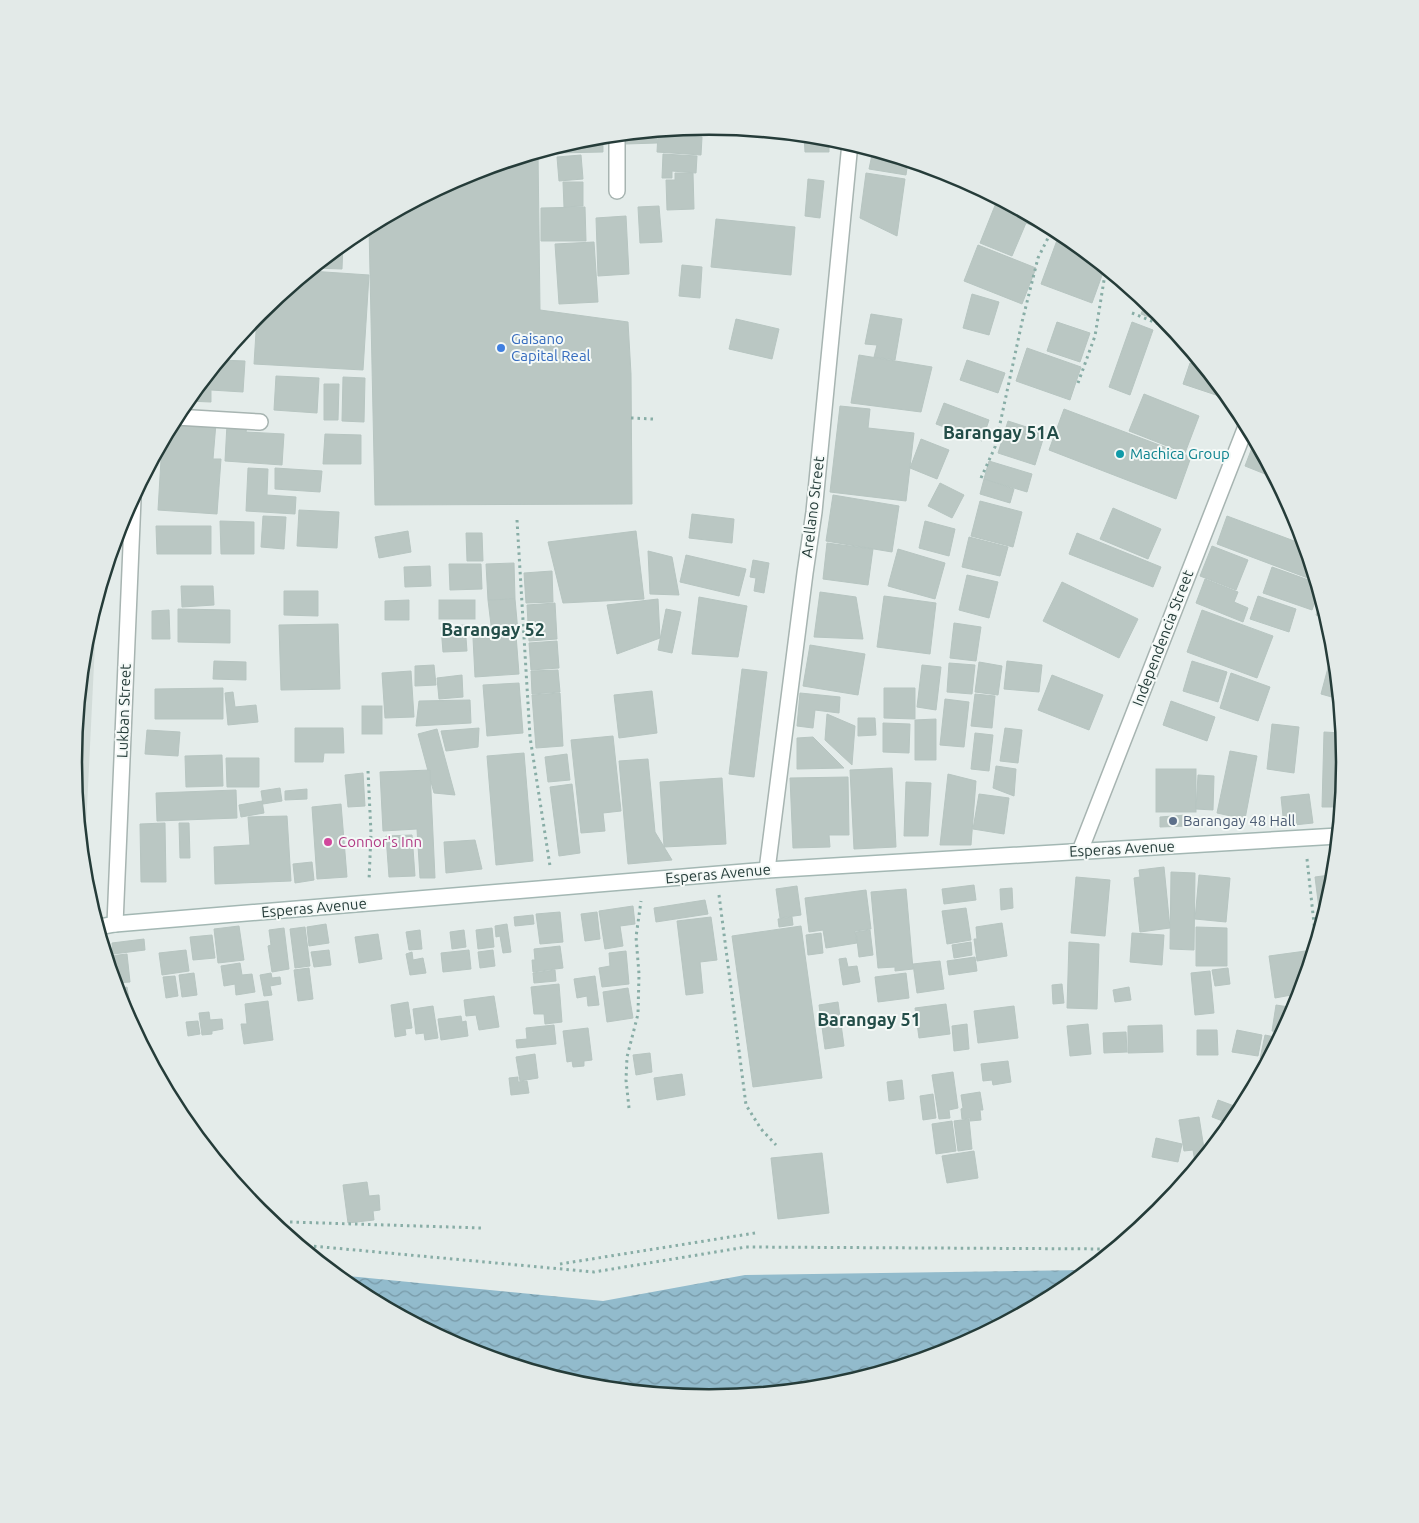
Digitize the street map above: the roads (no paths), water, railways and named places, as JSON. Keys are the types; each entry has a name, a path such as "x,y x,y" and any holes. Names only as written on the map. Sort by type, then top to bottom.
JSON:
{"street":[{"path":"616,142 617,191"},
{"name":"Arellano Street","path":"767,870 814,512 849,151"},
{"path":"185,418 260,422"},
{"name":"Independencia Street","path":"1080,852 1243,433"},
{"name":"Lukban Street","path":"115,924 132,517"},
{"name":"Esperas Avenue","path":"105,926 767,870 1332,837"}],"water":[{"path":"1076,1270 1058,1283 987,1324 911,1355 872,1367 791,1383 710,1389 628,1383 547,1367 508,1355 432,1324 352,1276 603,1301 745,1275"}],"place":[{"name":"Gaisano Capital Real","path":"501,348"},
{"name":"Machica Group","path":"1120,454"},
{"name":"Barangay 48 Hall","path":"1173,821"},
{"name":"Connor's Inn","path":"328,842"}],"district":[{"name":"Barangay 51A","path":"1001,433"},
{"name":"Barangay 52","path":"493,630"},
{"name":"Barangay 51","path":"869,1020"}]}
